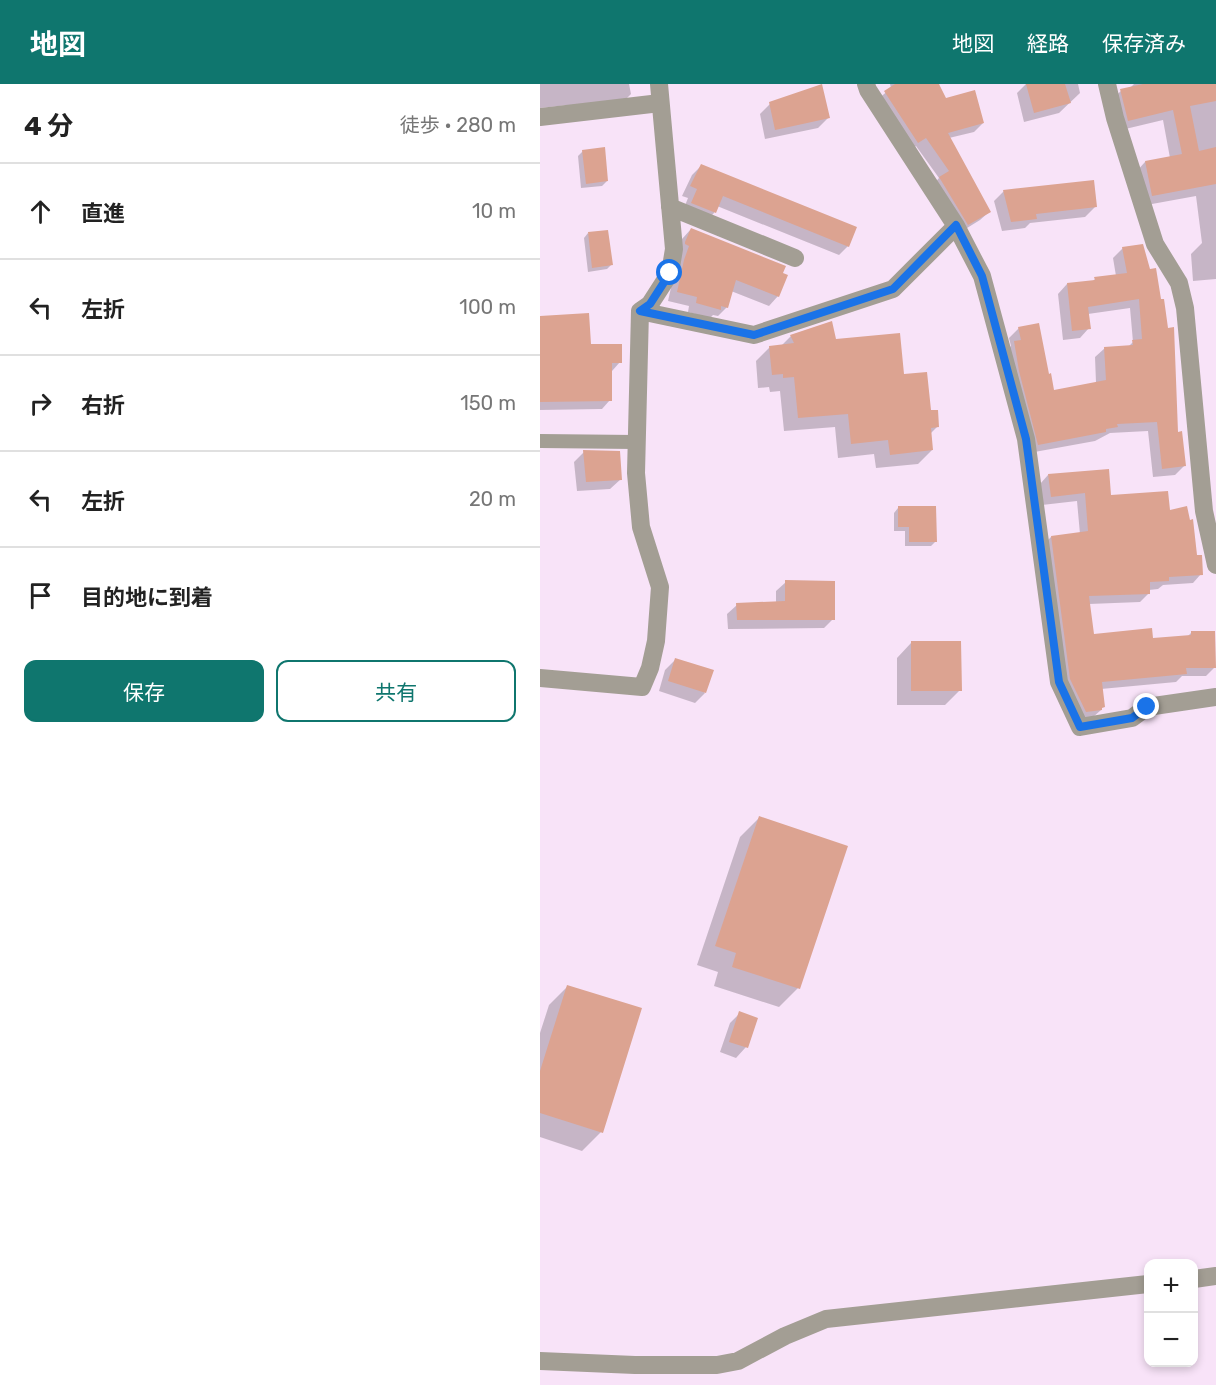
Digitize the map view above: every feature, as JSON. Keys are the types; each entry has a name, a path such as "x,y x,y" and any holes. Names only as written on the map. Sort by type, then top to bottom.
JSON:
{"street":[{"path":"640,311 650,304 670,273 674,249 659,84"},
{"path":"866,84 867,90 956,225 982,276 1026,439 1059,682 1080,727 1132,718 1147,707 1216,697"},
{"path":"1107,84 1115,118 1155,244 1179,283 1185,308 1204,511 1216,565"},
{"path":"540,117 660,104"},
{"path":"670,207 795,258"},
{"path":"640,311 754,335 893,289 956,225"},
{"path":"540,678 642,687 650,668 656,641 660,587 641,527 636,473 640,311"},
{"path":"1198,1278 1216,1276"},
{"path":"540,1361 634,1365 717,1365 738,1361 785,1336 826,1319 1144,1285"}],"lane":[{"path":"540,441 636,442"}],"building":[{"path":"822,84 830,118 775,130 769,102"},
{"path":"895,84 939,84 946,98 975,90 984,123 948,133 991,212 968,225 939,177 949,171 926,138 918,143 884,91"},
{"path":"1026,84 1065,84 1071,103 1034,113"},
{"path":"1143,84 1216,84 1216,101 1190,106 1199,151 1216,147 1216,184 1152,196 1145,161 1182,154 1173,110 1128,121 1120,89"},
{"path":"605,147 608,181 586,184 582,150"},
{"path":"701,164 857,227 849,247 723,196 716,213 691,203 697,189 690,186"},
{"path":"1094,180 1097,207 1036,214 1037,219 1011,222 1003,190"},
{"path":"691,228 786,266 783,273 788,275 779,297 736,280 728,308 721,306 721,310 696,303 697,297 677,292 689,246 685,242"},
{"path":"608,230 613,265 592,268 588,232"},
{"path":"1143,244 1150,269 1156,268 1168,328 1174,327 1178,432 1182,431 1186,466 1162,469 1157,422 1117,424 1118,427 1106,429 1106,432 1038,445 1019,371 1014,341 1021,340 1018,327 1039,323 1054,390 1106,380 1104,347 1133,345 1132,340 1142,339 1139,299 1088,307 1091,329 1072,331 1067,283 1127,273 1122,247"},
{"path":"589,313 591,344 622,344 622,363 612,363 612,401 540,402 540,316"},
{"path":"832,321 836,339 900,333 904,374 927,372 931,410 938,410 939,427 931,428 933,450 890,455 888,440 851,444 848,414 798,418 794,377 783,378 783,374 772,375 769,346 794,343 790,335"},
{"path":"583,450 620,451 622,480 586,482"},
{"path":"1109,469 1111,495 1168,491 1170,510 1187,506 1190,520 1193,519 1197,555 1202,555 1203,575 1169,577 1169,581 1150,582 1150,594 1089,596 1094,634 1152,628 1153,638 1191,635 1191,631 1215,631 1216,668 1186,668 1187,674 1102,682 1105,707 1102,710 1086,712 1070,679 1051,536 1088,531 1085,493 1051,497 1048,474"},
{"path":"898,506 936,506 937,542 909,542 909,527 898,527"},
{"path":"785,580 835,581 835,620 737,620 736,603 785,601"},
{"path":"911,641 961,641 962,691 911,691"},
{"path":"675,658 714,670 706,693 668,681"},
{"path":"759,816 848,846 800,989 732,967 736,953 715,946"},
{"path":"567,985 642,1008 603,1133 540,1113 540,1071"},
{"path":"739,1011 758,1018 748,1048 729,1042"}],"route":[{"path":"670,273 650,304 640,311 754,335 893,289 956,225 982,276 1026,439 1059,682 1080,727 1132,718 1147,707"}]}
